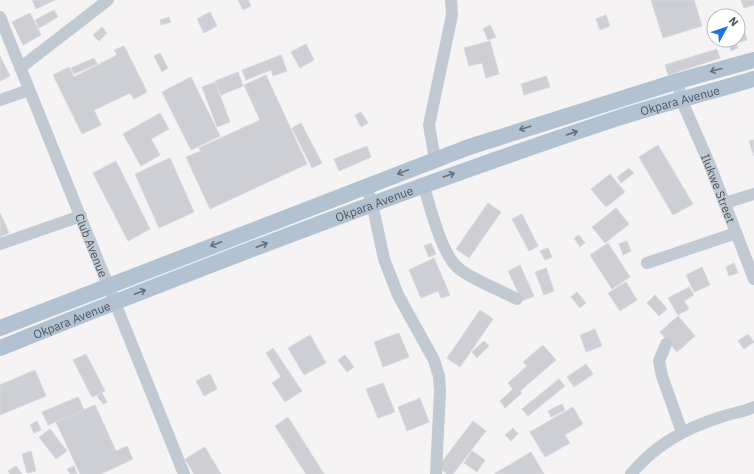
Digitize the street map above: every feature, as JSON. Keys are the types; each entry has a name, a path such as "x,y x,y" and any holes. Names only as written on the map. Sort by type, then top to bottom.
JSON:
{"main road":[{"name":"Okpara Avenue","path":"0,328 366,186 522,129 678,81 754,60"},
{"name":"Okpara Avenue","path":"0,348 114,302 423,184 620,117 754,79"}],"street":[{"path":"20,68 108,0"},
{"path":"435,160 429,125 452,15 451,0"},
{"name":"Club Avenue","path":"0,17 184,474"},
{"name":"Ilukwe Street","path":"678,81 681,99 709,162 754,279"},
{"path":"0,100 29,90"},
{"path":"423,184 440,236 453,262 464,272 517,299"},
{"path":"366,186 372,203 384,259 398,295 434,360 439,376 440,391 436,474"},
{"path":"725,203 754,194"},
{"path":"0,244 81,216"},
{"path":"647,263 736,233"},
{"path":"666,344 659,361 662,376 682,432"},
{"path":"631,474 654,450 668,439 716,418 753,409"}],"building":[{"path":"32,0 55,0 36,9"},
{"path":"238,0 248,0 251,6 243,10"},
{"path":"651,0 694,0 702,26 663,38"},
{"path":"741,0 754,0 754,5 744,8"},
{"path":"54,10 58,17 39,28 35,20"},
{"path":"210,12 217,26 204,33 197,19"},
{"path":"30,13 41,35 23,45 12,22"},
{"path":"606,15 610,26 600,30 596,19"},
{"path":"169,17 171,22 161,25 160,20"},
{"path":"490,25 496,37 488,40 483,29"},
{"path":"102,27 107,33 99,41 93,35"},
{"path":"490,41 499,74 486,78 482,63 469,66 464,48"},
{"path":"306,44 314,60 300,68 291,52"},
{"path":"124,46 147,92 134,99 130,93 94,110 101,125 82,134 53,75 69,67 74,77 117,55 114,50"},
{"path":"730,48 738,48 731,51"},
{"path":"717,49 720,58 668,75 665,65"},
{"path":"160,53 168,68 162,72 154,56"},
{"path":"281,55 287,71 273,76 271,70 246,80 242,70"},
{"path":"0,56 10,76 0,81"},
{"path":"94,58 97,64 74,74 71,68"},
{"path":"238,72 243,86 221,95 215,81"},
{"path":"266,75 307,164 210,209 186,157 201,151 199,148 260,120 244,85"},
{"path":"546,76 550,87 524,95 521,84"},
{"path":"191,77 220,136 191,150 162,92"},
{"path":"215,82 230,122 217,127 202,87"},
{"path":"361,112 368,123 361,127 355,115"},
{"path":"160,113 169,129 151,139 160,155 141,166 123,134"},
{"path":"301,123 322,163 312,168 292,128"},
{"path":"754,140 754,156 749,141"},
{"path":"658,145 693,204 673,215 639,157"},
{"path":"367,146 371,157 339,171 334,159"},
{"path":"170,158 194,212 159,228 135,174"},
{"path":"116,161 150,229 128,241 93,173"},
{"path":"629,168 634,173 621,183 617,177"},
{"path":"610,174 625,192 606,207 591,189"},
{"path":"488,203 501,212 469,258 456,249"},
{"path":"616,208 629,224 605,243 592,227"},
{"path":"0,213 9,233 0,237"},
{"path":"522,214 538,246 529,251 512,219"},
{"path":"579,235 585,243 580,247 574,238"},
{"path":"627,241 631,251 623,255 619,244"},
{"path":"431,243 436,254 429,257 424,246"},
{"path":"608,243 630,277 612,289 590,255"},
{"path":"548,248 552,257 545,260 540,251"},
{"path":"434,258 450,295 441,298 438,291 421,298 409,270"},
{"path":"734,263 738,273 729,276 726,267"},
{"path":"520,265 534,296 522,301 508,271"},
{"path":"702,267 710,285 694,292 686,275"},
{"path":"546,268 554,291 544,295 535,272"},
{"path":"626,282 637,300 620,311 608,293"},
{"path":"689,287 694,295 684,301 689,309 678,315 668,298"},
{"path":"577,292 586,303 580,308 571,297"},
{"path":"655,295 667,309 659,316 647,303"},
{"path":"480,310 493,319 460,367 447,358"},
{"path":"678,316 695,336 677,352 660,332"},
{"path":"595,329 602,346 586,352 580,335"},
{"path":"399,333 409,357 383,367 374,342"},
{"path":"748,334 754,342 744,349 738,341"},
{"path":"310,335 326,363 304,375 288,348"},
{"path":"484,341 489,346 477,358 472,352"},
{"path":"543,345 556,360 520,391 522,393 505,408 500,401 513,389 508,383 527,366 523,362"},
{"path":"273,348 302,391 285,402 272,383 281,377 266,353"},
{"path":"86,354 105,391 92,397 73,360"},
{"path":"345,355 354,367 347,372 338,360"},
{"path":"586,364 593,374 574,387 567,377"},
{"path":"35,370 46,396 0,415 0,385"},
{"path":"210,374 217,389 204,396 196,381"},
{"path":"559,379 565,386 528,416 522,409"},
{"path":"383,383 395,412 378,418 366,389"},
{"path":"102,393 107,402 103,404 97,396"},
{"path":"78,397 84,410 48,425 42,412"},
{"path":"420,398 429,422 407,431 398,407"},
{"path":"562,404 565,410 551,417 548,411"},
{"path":"95,405 116,451 127,446 133,459 101,474 80,474 56,422"},
{"path":"573,407 583,424 565,435 570,443 545,457 530,432"},
{"path":"288,417 324,474 306,474 275,426"},
{"path":"37,421 41,430 34,433 30,425"},
{"path":"473,421 486,431 453,474 447,474 438,467"},
{"path":"513,428 518,434 511,441 505,435"},
{"path":"50,429 67,451 56,459 39,437"},
{"path":"205,447 221,474 194,474 185,459"},
{"path":"31,451 36,471 27,473 22,454"},
{"path":"472,451 485,460 477,472 464,463"},
{"path":"531,452 544,474 494,474"},
{"path":"16,466 22,474 10,474 8,471"},
{"path":"74,466 77,474 70,474 67,469"}]}
